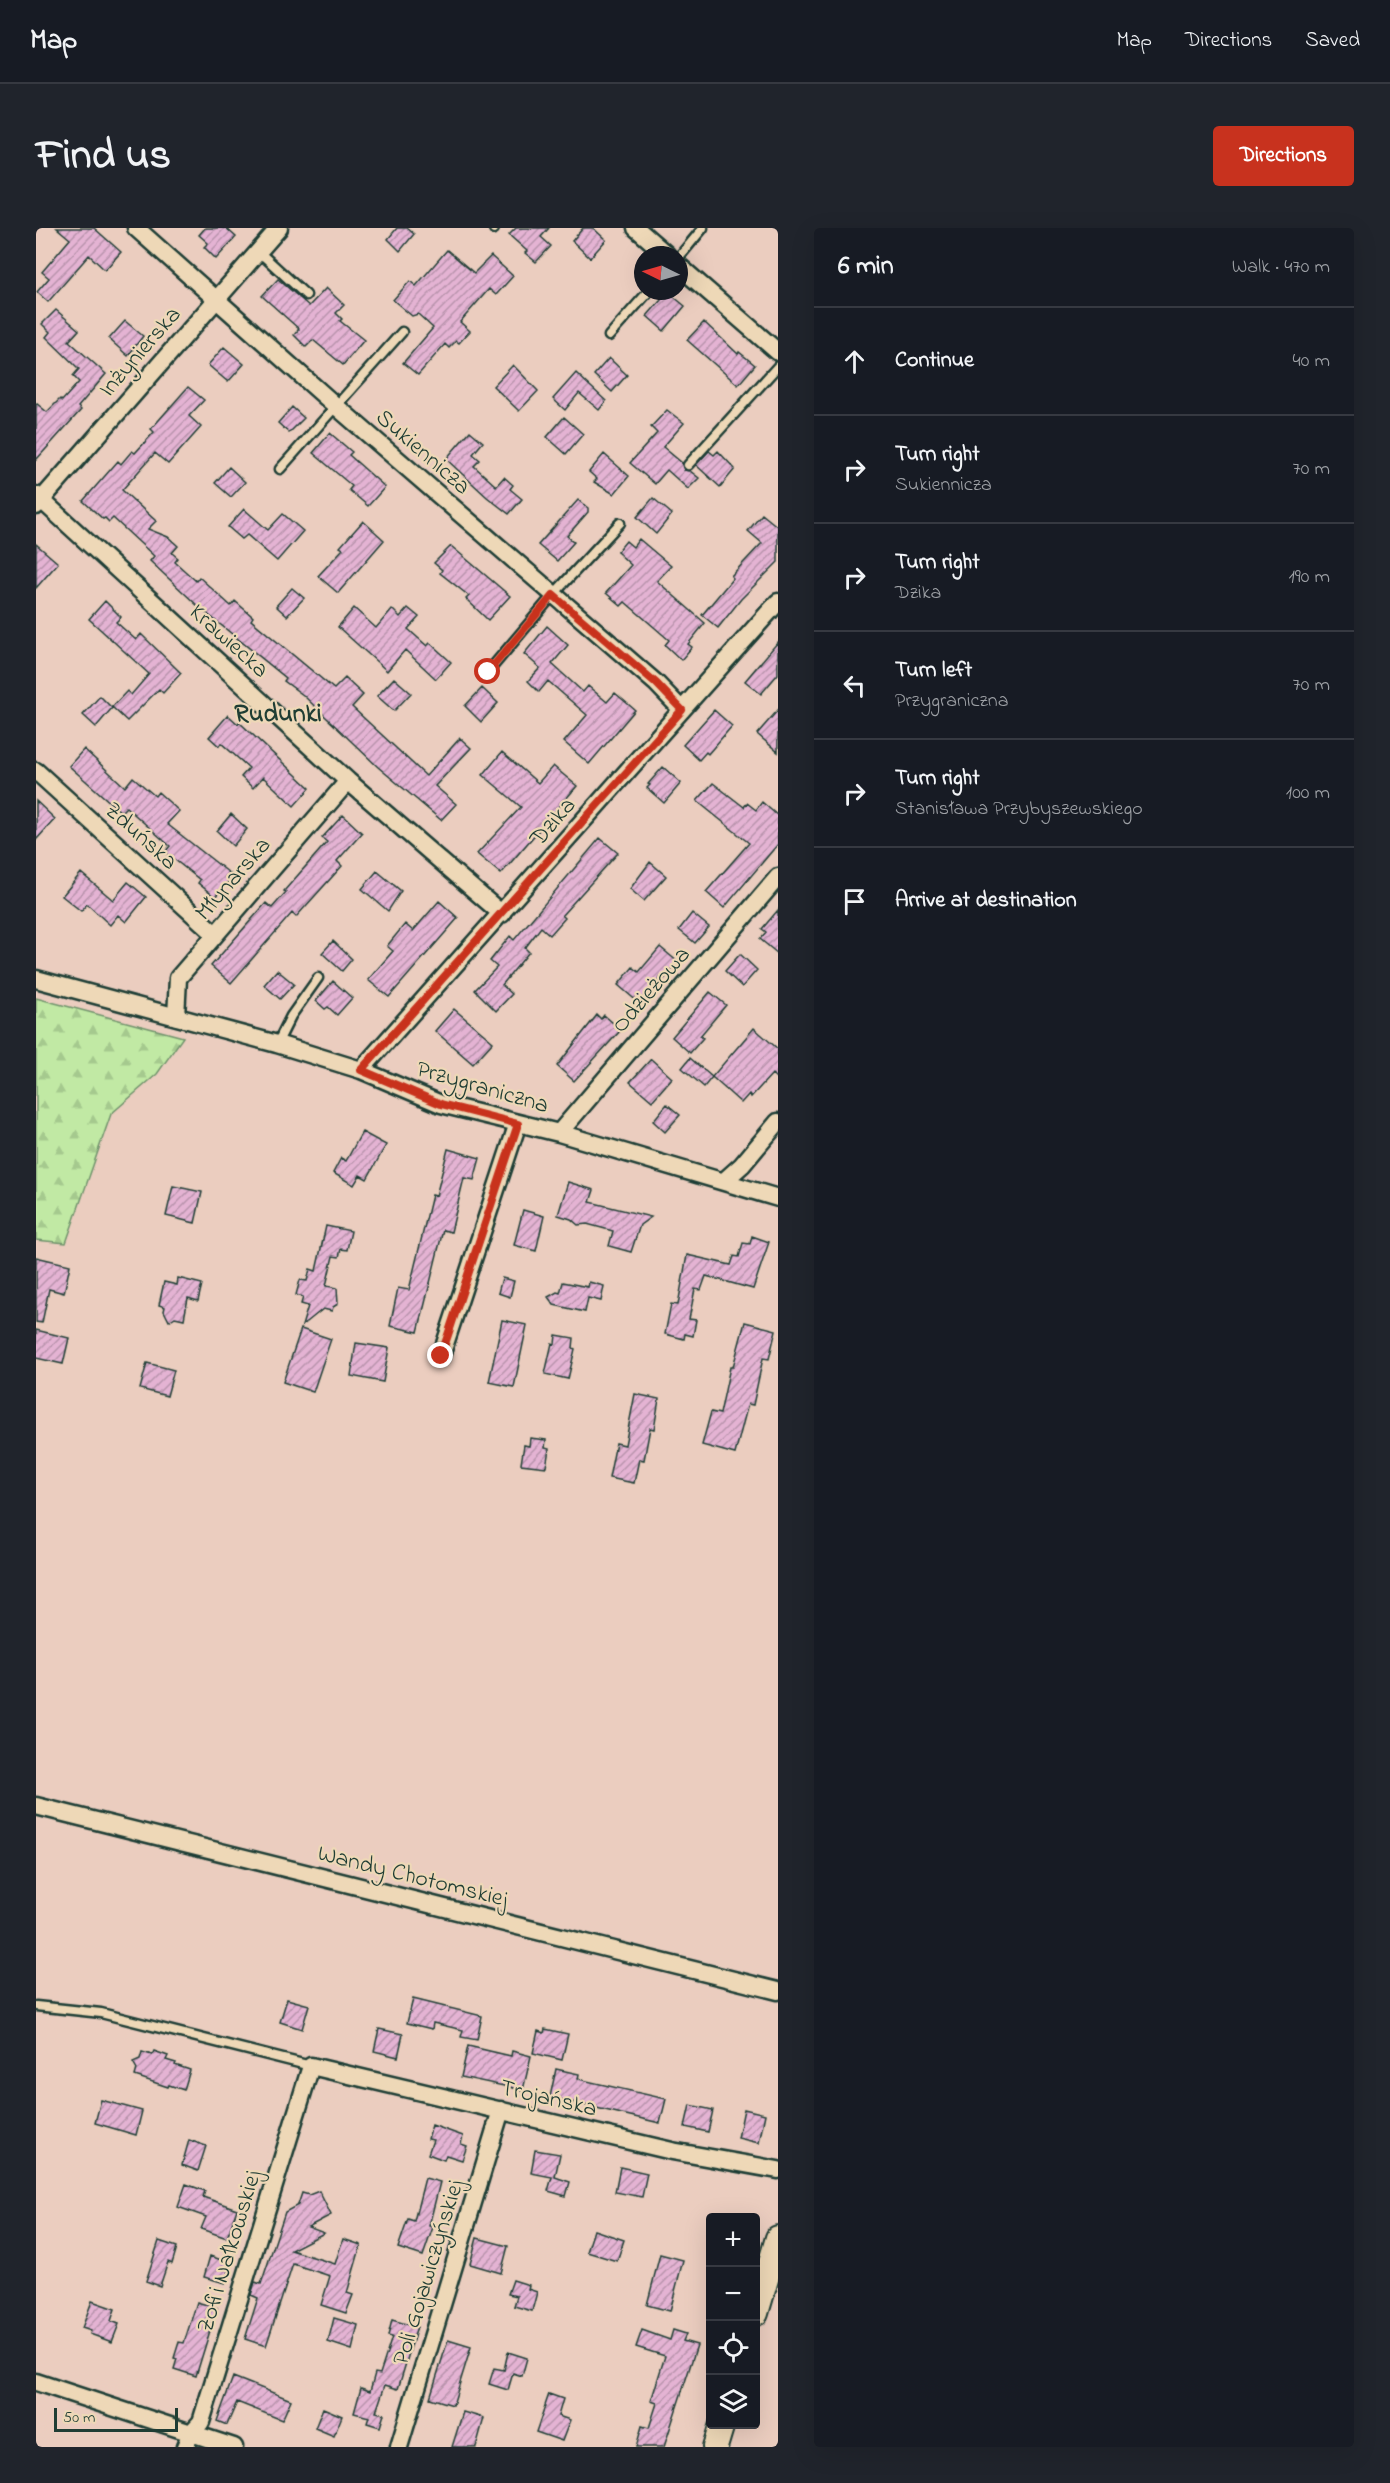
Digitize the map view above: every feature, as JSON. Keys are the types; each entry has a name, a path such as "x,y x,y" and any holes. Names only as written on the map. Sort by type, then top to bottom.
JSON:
{"street":[{"name":"Sukiennicza","path":"136,228 337,408 656,683 682,710"},
{"name":"Inżynierska","path":"38,500 279,228"},
{"path":"636,228 657,246"},
{"path":"688,274 778,352"},
{"name":"Krawiecka","path":"38,500 348,781 502,914"},
{"name":"Dzika","path":"361,1070 778,602"},
{"name":"Zduńska","path":"36,771 215,934"},
{"name":"Młynarska","path":"176,1017 178,978 348,781"},
{"name":"Odzieżowa","path":"559,1133 778,877"},
{"name":"Przygraniczna","path":"36,979 277,1044 361,1070 441,1104 559,1133 778,1198"},
{"path":"724,1181 742,1165 778,1122"},
{"path":"441,1356 518,1124"},
{"name":"Wandy Chotomskiej","path":"36,1806 778,1991"},
{"name":"Trojańska","path":"311,2066 672,2151 778,2170"},
{"name":"Zofii Nałkowskiej","path":"188,2440 201,2422 311,2066"},
{"name":"Poli Gojawiczyńskiej","path":"399,2447 501,2110"},
{"path":"760,2299 778,2238"},
{"path":"36,2382 188,2440 234,2447"},
{"path":"715,2447 720,2429"}],"lane":[{"path":"688,246 703,228"},
{"path":"258,251 306,295"},
{"path":"609,336 641,300"},
{"path":"280,469 337,408 402,332"},
{"path":"688,465 778,366"},
{"path":"488,672 553,595 620,523"},
{"path":"277,1044 291,1016 318,978"},
{"path":"36,2006 101,2013 311,2066"}],"green space":[{"path":"36,998 183,1037 157,1074 111,1114 66,1243 36,1240"}],"building":[{"path":"57,228 94,228 121,252 105,270 89,255 48,302 37,292 49,278 42,272 70,239"},
{"path":"205,228 226,228 236,237 216,259 204,247 208,243 199,235"},
{"path":"397,228 407,228 414,234 400,251 388,239"},
{"path":"516,228 549,228 541,237 551,246 536,262 509,235"},
{"path":"583,228 593,228 606,240 590,258 572,241"},
{"path":"447,250 474,273 491,256 513,276 496,295 489,289 460,322 470,331 459,343 456,341 449,348 445,344 418,375 403,363 433,328 418,314 412,316 393,300 410,281 416,286"},
{"path":"278,279 309,306 326,288 344,305 336,313 342,319 340,321 364,340 343,365 313,340 306,347 294,335 299,329 262,296"},
{"path":"661,300 678,300 685,306 664,331 647,316"},
{"path":"56,310 79,330 69,341 106,374 78,407 81,410 36,460 36,403 47,412 60,399 62,401 79,382 73,376 79,369 46,337 50,332 42,324"},
{"path":"125,321 143,336 128,356 109,339"},
{"path":"704,322 738,354 739,352 755,365 738,385 687,340"},
{"path":"224,347 244,364 228,382 208,365"},
{"path":"609,358 627,375 612,392 594,375"},
{"path":"513,365 538,391 519,411 493,386"},
{"path":"576,373 606,401 599,410 579,393 565,410 553,399"},
{"path":"188,387 204,400 189,416 201,427 168,464 155,453 122,490 156,521 148,529 168,537 178,546 172,553 178,558 175,562 196,581 199,577 231,606 235,601 253,617 251,620 334,689 345,678 363,695 352,707 426,776 460,738 471,748 435,786 456,804 441,820 378,767 303,695 284,681 286,678 200,608 150,561 154,556 113,518 109,522 103,519 83,501 118,461 121,464 132,451 135,453 154,432 151,429"},
{"path":"292,407 304,418 289,433 278,423"},
{"path":"667,410 684,423 663,447 682,463 684,470 690,471 699,478 688,489 667,470 655,484 630,463 657,433 651,427"},
{"path":"564,417 583,434 566,454 547,437"},
{"path":"470,431 483,442 473,454 480,460 474,466 496,486 504,477 513,485 510,489 522,499 509,514 446,459"},
{"path":"330,433 352,452 349,455 385,487 368,506 349,490 352,486 313,453"},
{"path":"709,451 714,455 718,451 735,469 720,487 696,465"},
{"path":"604,454 629,476 614,494 594,482 597,479 589,472"},
{"path":"229,467 245,482 231,497 215,483"},
{"path":"653,498 672,514 656,534 637,517"},
{"path":"578,500 588,508 588,512 567,536 574,542 557,561 538,545"},
{"path":"244,509 268,530 283,514 303,531 277,561 247,535 242,539 228,527"},
{"path":"762,514 778,527 778,562 741,599 718,628 702,615 733,578 731,576 762,543 748,531"},
{"path":"363,521 384,540 338,593 318,576 343,549 340,547"},
{"path":"639,539 671,566 657,581 705,623 688,644 692,647 681,660 665,645 669,640 625,602 621,606 606,593 631,565 617,552 626,541 633,547"},
{"path":"36,544 58,563 36,588"},
{"path":"451,546 510,596 488,620 466,599 469,596 440,573 442,570 434,563"},
{"path":"292,588 304,598 287,616 276,606"},
{"path":"105,601 121,617 116,622 136,640 141,634 181,673 163,693 159,689 127,721 112,707 127,691 131,695 149,674 89,619"},
{"path":"354,608 376,628 392,609 400,617 408,608 419,617 408,629 427,646 430,643 451,662 436,679 405,650 387,671 338,627"},
{"path":"547,626 568,645 552,664 583,692 588,686 607,702 615,693 635,710 589,764 564,742 587,715 548,681 539,692 528,681 540,668 524,654"},
{"path":"778,642 778,674 761,694 745,681"},
{"path":"394,678 411,693 394,711 377,696"},
{"path":"482,688 498,703 481,722 465,706"},
{"path":"100,696 112,708 96,727 83,715"},
{"path":"714,710 732,726 708,754 706,752 699,760 683,745"},
{"path":"778,710 778,752 757,734"},
{"path":"228,715 238,724 239,722 310,788 294,806 263,777 253,788 241,777 249,768 221,743 219,746 209,737"},
{"path":"84,749 125,787 133,777 155,796 158,792 179,811 167,824 233,876 215,897 198,883 200,880 165,852 170,846 126,807 121,812 69,766"},
{"path":"502,752 538,783 553,766 577,786 501,874 477,854 521,807 483,775"},
{"path":"663,767 681,783 664,803 647,788"},
{"path":"713,783 744,807 747,803 756,810 762,802 778,816 778,844 724,908 706,892 749,843 697,801"},
{"path":"36,801 55,819 36,840"},
{"path":"231,814 247,829 233,846 217,831"},
{"path":"343,815 362,833 337,861 342,866 296,917 292,913 231,983 211,966 266,903 272,908 286,892 284,891 327,842 322,838"},
{"path":"600,838 618,853 562,915 565,918 550,935 541,927 525,948 529,952 502,985 512,994 496,1011 475,990 497,967 490,961 510,936 514,940"},
{"path":"650,862 666,876 644,901 630,889"},
{"path":"377,871 401,891 388,911 362,889"},
{"path":"81,873 113,900 128,882 146,897 126,922 118,915 110,925 87,904 81,911 62,896"},
{"path":"439,901 458,918 389,997 368,980 393,951 387,946 405,924 413,931"},
{"path":"778,910 778,954 760,939 766,932 762,929"},
{"path":"692,913 709,927 695,943 679,930"},
{"path":"333,941 352,959 342,971 322,953"},
{"path":"660,947 678,962 664,979 661,977 639,1003 618,985 633,967 639,972"},
{"path":"740,954 757,970 742,987 725,971"},
{"path":"277,970 294,984 280,999 264,985"},
{"path":"333,981 352,998 337,1015 316,1001"},
{"path":"710,992 726,1005 700,1036 703,1038 690,1053 672,1037"},
{"path":"454,1009 493,1042 473,1064 435,1031"},
{"path":"597,1015 601,1019 604,1015 621,1030 574,1081 557,1066"},
{"path":"754,1028 778,1049 778,1080 772,1074 751,1097 749,1094 741,1103 712,1077"},
{"path":"690,1058 712,1077 704,1087 682,1068"},
{"path":"651,1059 672,1078 652,1101 630,1082"},
{"path":"667,1104 680,1115 665,1132 653,1121"},
{"path":"362,1132 386,1145 367,1179 360,1175 354,1185 333,1173 341,1158 346,1161"},
{"path":"448,1149 480,1158 474,1180 464,1178 451,1232 443,1230 418,1332 390,1326 398,1288 409,1290 432,1195 436,1196"},
{"path":"568,1182 594,1190 590,1202 651,1217 640,1225 631,1252 609,1246 613,1231 587,1224 578,1225 571,1219 558,1215"},
{"path":"173,1186 202,1192 195,1223 166,1216"},
{"path":"523,1210 544,1216 536,1251 514,1245"},
{"path":"326,1226 351,1231 347,1250 341,1249 339,1257 333,1256 326,1286 337,1288 338,1304 333,1307 332,1311 323,1309 302,1326 308,1306 301,1304 303,1297 296,1295 300,1280 307,1281 310,1269 316,1271"},
{"path":"752,1236 769,1242 753,1289 706,1276 701,1290 695,1289 689,1319 696,1320 693,1336 685,1334 684,1339 665,1334 671,1304 678,1305 687,1255 731,1265 734,1256 739,1257 743,1243 750,1244"},
{"path":"36,1257 70,1265 64,1293 49,1289 42,1323 36,1322"},
{"path":"178,1278 202,1284 198,1301 188,1298 184,1319 175,1317 169,1321 164,1311 165,1307 159,1305 164,1282 177,1285"},
{"path":"502,1278 514,1281 510,1297 498,1293"},
{"path":"563,1282 588,1287 589,1282 604,1286 601,1301 588,1298 585,1312 554,1305 548,1297 557,1292 560,1293"},
{"path":"502,1320 527,1325 514,1387 489,1382"},
{"path":"745,1322 776,1330 769,1359 763,1358 753,1405 748,1404 735,1454 702,1445 711,1412 720,1414 730,1367 733,1367"},
{"path":"301,1329 331,1339 313,1392 283,1382"},
{"path":"36,1330 69,1338 63,1364 36,1358"},
{"path":"556,1335 574,1338 573,1348 575,1349 568,1379 545,1374"},
{"path":"356,1343 389,1348 383,1382 351,1376"},
{"path":"147,1363 174,1370 167,1396 140,1389"},
{"path":"635,1394 659,1399 654,1429 650,1428 644,1460 639,1459 634,1483 609,1478 616,1443 625,1445"},
{"path":"530,1438 546,1440 545,1448 549,1449 546,1467 521,1464 524,1445 529,1446"},
{"path":"287,1999 309,2005 302,2029 280,2022"},
{"path":"413,1999 482,2016 477,2040 461,2037 463,2030 433,2023 432,2029 407,2023"},
{"path":"379,2029 403,2034 398,2057 374,2051"},
{"path":"545,2029 568,2034 562,2060 533,2053 538,2031 544,2033"},
{"path":"468,2046 511,2056 512,2051 531,2056 523,2090 461,2077"},
{"path":"154,2051 168,2056 166,2060 176,2063 175,2065 190,2070 184,2090 135,2076 137,2069 133,2062 140,2059 142,2052 152,2055"},
{"path":"556,2069 579,2074 578,2079 666,2099 660,2123 550,2097"},
{"path":"101,2100 142,2111 136,2135 95,2123"},
{"path":"690,2105 713,2110 708,2132 685,2127"},
{"path":"744,2109 765,2114 759,2143 738,2138"},
{"path":"432,2125 463,2136 461,2144 467,2146 462,2160 446,2155 444,2160 428,2154 433,2140 428,2139"},
{"path":"189,2140 206,2146 198,2171 182,2165"},
{"path":"535,2150 560,2154 555,2177 570,2182 566,2196 548,2191 552,2177 531,2173"},
{"path":"620,2167 647,2173 642,2197 615,2192"},
{"path":"425,2178 440,2182 429,2226 433,2227 423,2256 398,2248 408,2219 414,2221"},
{"path":"186,2184 205,2191 203,2197 237,2209 227,2238 201,2229 206,2217 178,2207"},
{"path":"319,2191 331,2215 308,2227 324,2233 291,2250 335,2264 343,2239 361,2245 347,2293 353,2295 346,2313 321,2305 330,2276 293,2264 266,2346 245,2339 258,2298 251,2295 255,2282 261,2284 285,2212 298,2205 302,2193 309,2195"},
{"path":"594,2230 624,2240 617,2261 587,2252"},
{"path":"477,2238 508,2246 501,2273 470,2264"},
{"path":"159,2241 177,2247 172,2264 168,2262 160,2286 146,2281"},
{"path":"660,2254 683,2260 670,2311 647,2305"},
{"path":"210,2256 230,2263 225,2283 204,2277"},
{"path":"513,2280 529,2285 528,2289 537,2292 532,2311 514,2306 517,2296 508,2294"},
{"path":"92,2301 115,2309 111,2321 119,2324 112,2342 90,2334 91,2331 82,2328"},
{"path":"197,2302 217,2308 196,2376 174,2369 177,2359 174,2358 179,2342 184,2343"},
{"path":"334,2318 358,2325 352,2350 328,2342"},
{"path":"392,2320 417,2327 398,2389 385,2385 376,2412 384,2414 380,2427 367,2423 369,2417 354,2413 361,2388 370,2391 375,2373 380,2374 392,2337 388,2336"},
{"path":"642,2330 670,2340 673,2330 686,2334 683,2341 697,2345 664,2447 636,2447 642,2426 649,2428 657,2403 651,2401 665,2356 636,2347"},
{"path":"448,2340 471,2347 453,2405 430,2398"},
{"path":"508,2352 527,2358 522,2376 513,2373 508,2390 489,2384 494,2368 504,2370"},
{"path":"233,2377 291,2400 282,2420 237,2402 227,2425 217,2421"},
{"path":"549,2394 563,2399 558,2416 570,2420 562,2441 536,2432"},
{"path":"323,2408 342,2416 334,2436 315,2428"},
{"path":"463,2412 484,2418 476,2447 452,2447"}],"district":[{"name":"Rudunki","path":"278,712"}],"route":[{"path":"441,1356 518,1124 441,1104 361,1070 682,710 656,683 553,595 488,672"}]}
